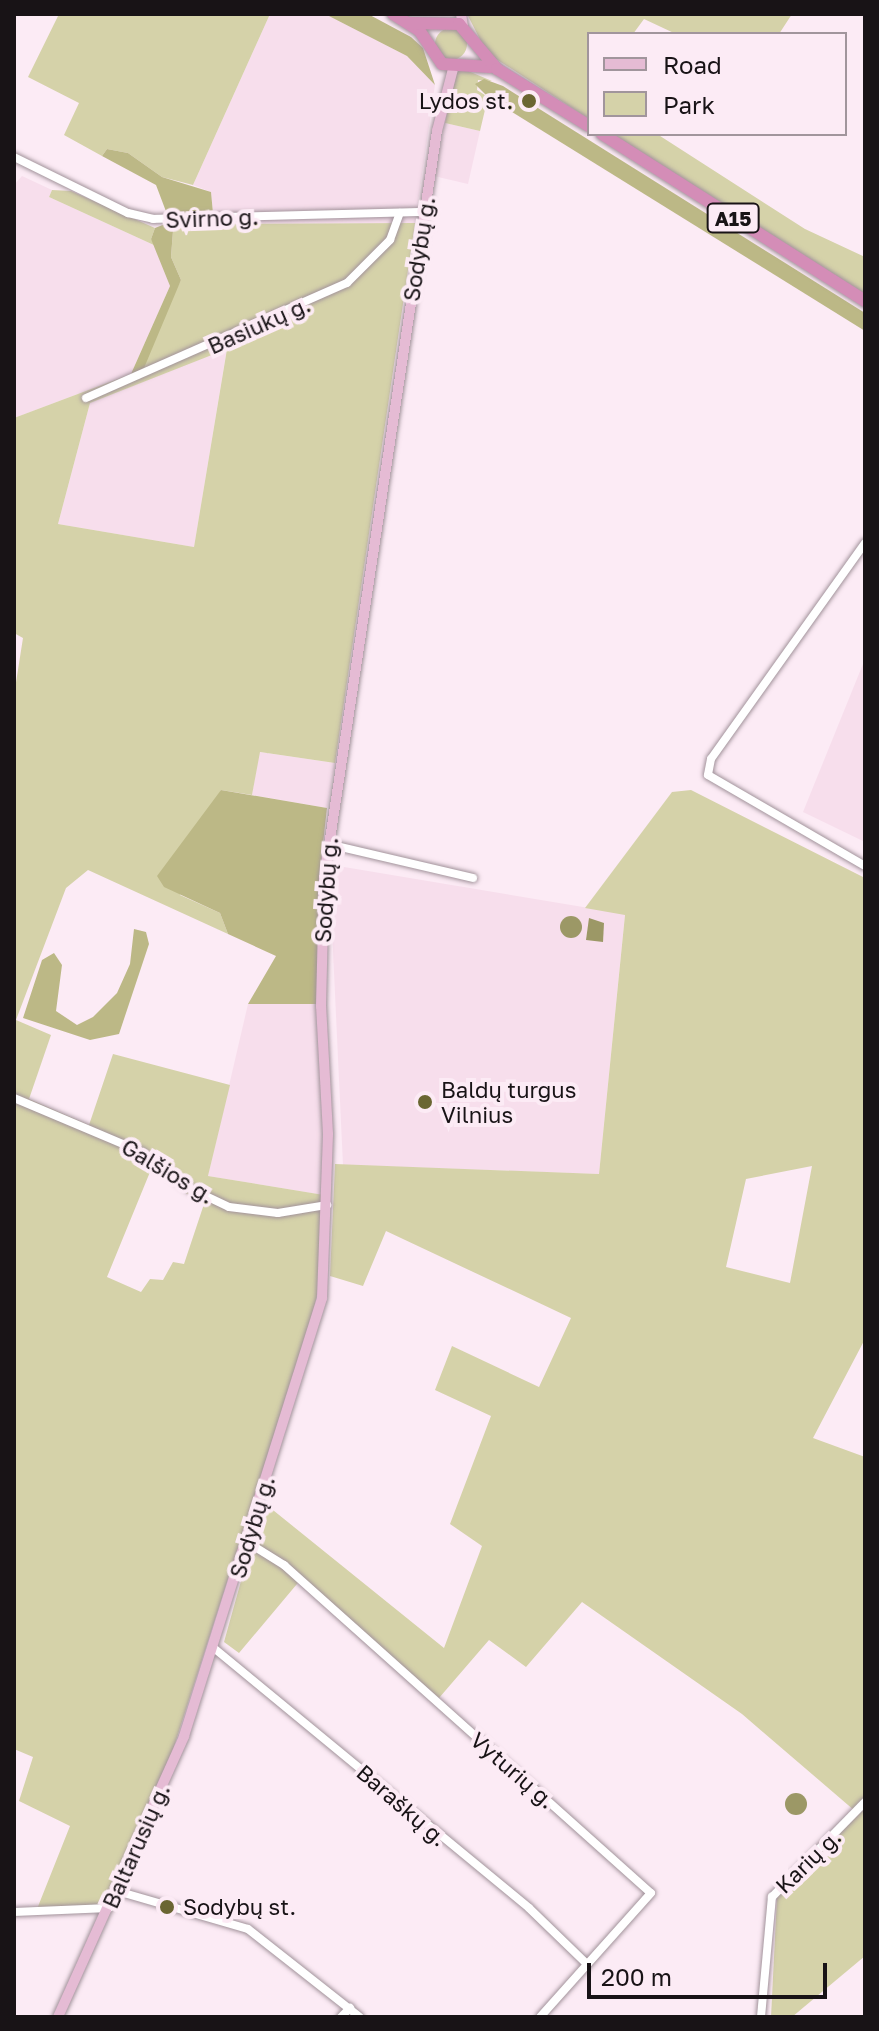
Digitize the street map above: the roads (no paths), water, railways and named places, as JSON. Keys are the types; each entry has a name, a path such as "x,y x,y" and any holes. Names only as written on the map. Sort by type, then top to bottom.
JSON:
{"highway":[{"path":"393,14 410,23 429,43 437,61 497,69"},
{"path":"410,23 462,20 472,43 497,69 587,125"},
{"path":"429,43 445,21"},
{"path":"458,63 472,43"},
{"name":"A15","path":"605,136 865,301"}],"main road":[{"name":"Sodybų g.","path":"437,61 444,99"},
{"name":"Sodybų g.","path":"207,1673 319,1312 327,1205 321,925 328,844 425,212 444,99 458,63"},
{"name":"Baltarusių g.","path":"58,2017 117,1891 207,1673"}],"street":[{"name":"Svirno g.","path":"14,157 128,213 153,219 425,212"},
{"name":"Basiukų g.","path":"86,398 347,283 390,240 400,213"},
{"path":"865,543 711,759 708,775 865,866"},
{"path":"328,844 473,878"},
{"name":"Galšios g.","path":"14,1098 142,1152 189,1188 229,1207 278,1213 327,1205"},
{"name":"Vyturių g.","path":"247,1542 284,1565 651,1893 540,2017"},
{"name":"Baraškų g.","path":"215,1649 529,1908 587,1964"},
{"name":"Karių g.","path":"761,2017 772,1897 863,1804"},
{"path":"117,1891 248,1929 360,2017"},
{"path":"14,1912 109,1908"},
{"path":"341,2017 350,2008"}],"place":[{"name":"Lydos st.","path":"529,101"},
{"name":"Baldų turgus Vilnius","path":"425,1102"},
{"name":"Sodybų st.","path":"167,1907"}]}
